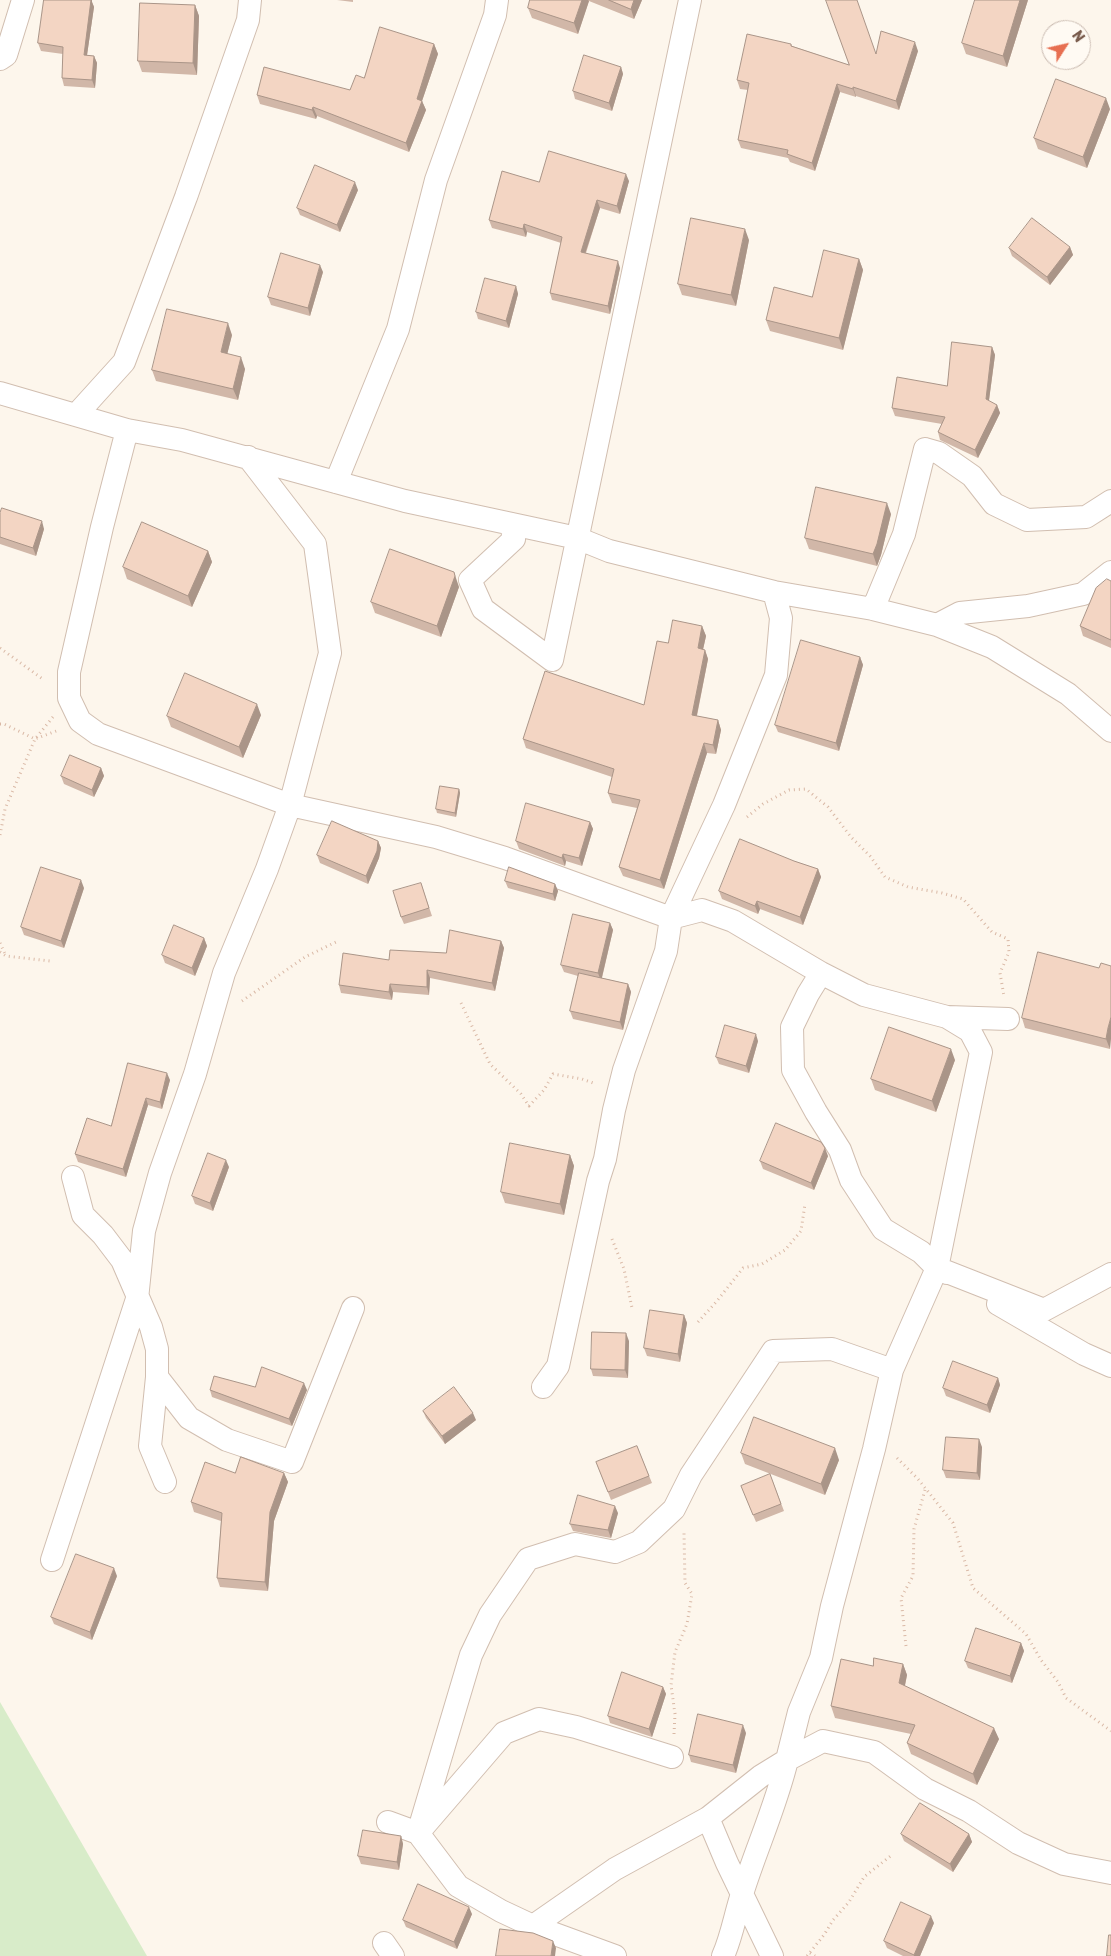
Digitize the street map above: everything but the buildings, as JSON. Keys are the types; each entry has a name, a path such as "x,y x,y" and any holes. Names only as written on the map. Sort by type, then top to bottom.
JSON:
{"street":[{"path":"0,59 6,55 23,0"},
{"path":"76,416 124,362 186,197 248,20 250,0"},
{"path":"336,482 398,329 436,180 495,15 497,0"},
{"path":"511,524 514,539 470,580 483,608 552,660 690,0"},
{"path":"0,394 127,430 182,440 405,501 577,538 609,551 774,592 873,609 937,625 992,646 1068,694 1111,731"},
{"path":"127,430 68,672 69,698 80,721 98,734 290,805 436,837 488,852 671,918 702,910 733,921 821,973 864,995 947,1017 1008,1019"},
{"path":"873,609 904,534 925,449 939,453 972,476 994,504 1027,520 1086,517 1111,501"},
{"path":"52,1560 137,1299 144,1231 160,1173 195,1074 224,973 267,869 290,805 330,654 315,544 248,458"},
{"path":"937,625 960,613 1028,606 1083,594 1111,572"},
{"path":"543,1387 558,1366 593,1202 605,1159 618,1092 666,951 671,918 724,805 776,674 781,618 774,592"},
{"path":"821,973 808,994 792,1027 793,1070 840,1150 851,1180 883,1229 921,1252 937,1268 1084,1354 1111,1366"},
{"path":"723,1956 742,1894 782,1784 799,1712 822,1658 832,1606 892,1370 937,1268 981,1052 970,1031 947,1017"},
{"path":"73,1177 83,1215 104,1236 122,1260 137,1299 151,1327 157,1349 157,1377 150,1446 165,1482"},
{"path":"937,1268 1044,1310 1111,1274"},
{"path":"157,1377 189,1418 228,1440 292,1462 353,1308"},
{"path":"418,1833 471,1656 490,1615 528,1559 575,1544 615,1552 639,1542 674,1509 691,1475 773,1351 832,1349 892,1370"},
{"path":"418,1833 504,1733 539,1719 576,1727 672,1757"},
{"path":"533,1926 615,1868 708,1818 761,1776 823,1741 874,1752 925,1789 969,1811 1018,1843 1064,1864 1111,1873"},
{"path":"708,1818 772,1956"},
{"path":"388,1822 418,1833 458,1886 501,1911 533,1926 615,1956"}],"path":[{"path":"0,648 69,698 35,740 5,809 0,835"},
{"path":"35,740 80,721"},
{"path":"0,724 4,724 35,740"},
{"path":"743,821 763,804 789,790 806,789 828,807 851,838 870,856 885,877 908,887 964,899 992,932 1008,939 1009,952 1000,973 1008,1019"},
{"path":"211,1018 231,1009 305,957 338,941"},
{"path":"0,943 6,956"},
{"path":"0,952 6,956 50,961"},
{"path":"461,1003 490,1064 521,1094 529,1106 544,1090 552,1074 582,1079 618,1092"},
{"path":"593,1202 610,1234 624,1269 632,1308"},
{"path":"698,1322 718,1301 743,1268 762,1264 785,1250 800,1231 805,1204"},
{"path":"876,1439 903,1463 953,1523 973,1588 1026,1634 1058,1682 1066,1698 1111,1731"},
{"path":"906,1646 901,1598 913,1576 914,1529 926,1489"},
{"path":"672,1757 675,1714 671,1685 675,1652 687,1624 692,1594 685,1583 685,1534 674,1509"},
{"path":"815,1956 809,1955 833,1920 849,1902 864,1876 893,1854"}],"green space":[{"path":"0,1702 147,1956 0,1956"}]}
